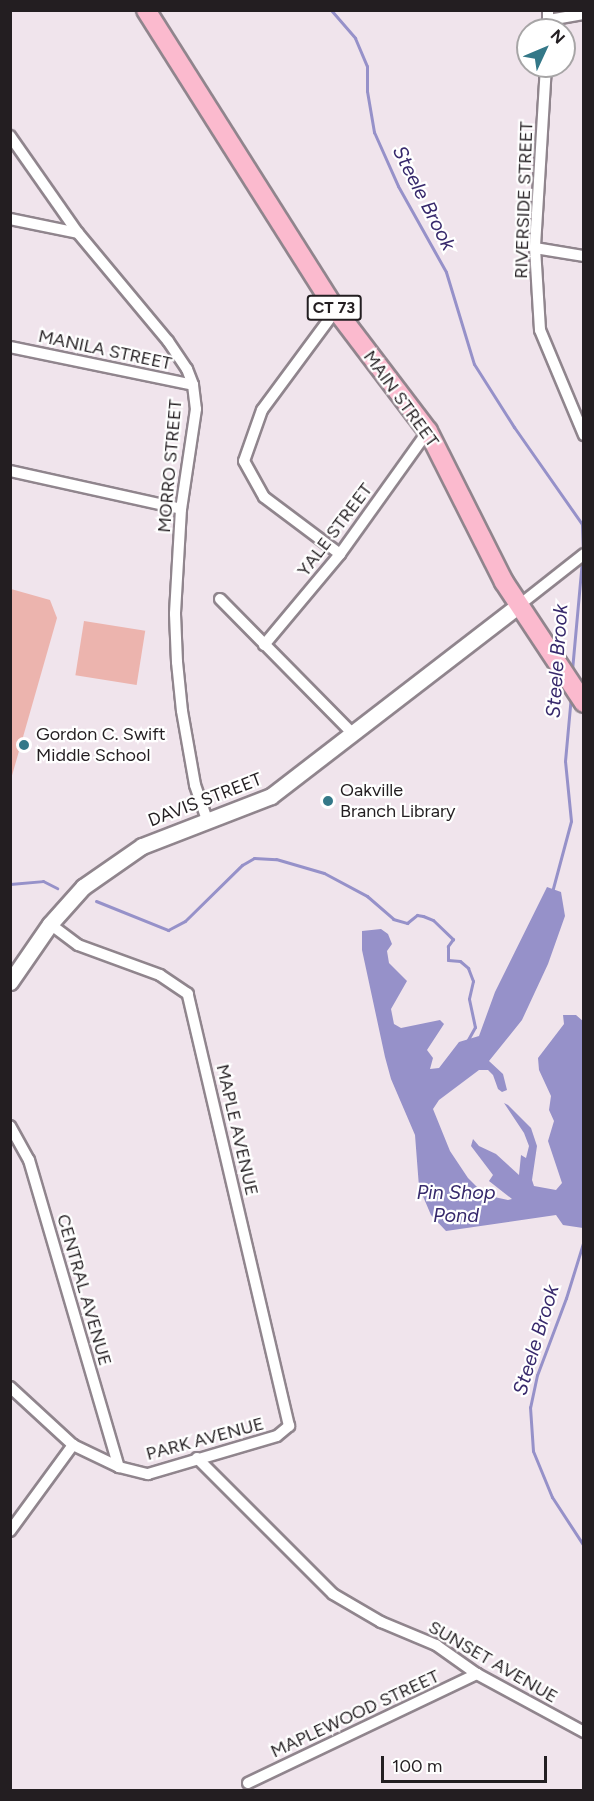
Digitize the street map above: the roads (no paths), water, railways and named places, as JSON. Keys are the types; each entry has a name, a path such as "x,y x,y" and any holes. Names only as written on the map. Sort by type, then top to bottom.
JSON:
{"main road":[{"name":"MAIN STREET","path":"146,10 336,310 428,432 518,606 584,703"},
{"name":"DAVIS STREET","path":"10,982 50,924 83,887 142,846 272,796 354,735 518,606"}],"street":[{"path":"560,18 584,14"},
{"name":"RIVERSIDE STREET","path":"545,78 535,248 540,330 584,435"},
{"name":"MORRO STREET","path":"10,136 78,233 168,341 187,369 193,385 195,409 181,509 175,614 182,711 195,785 207,820"},
{"path":"10,219 78,233"},
{"path":"535,248 584,256"},
{"path":"336,310 262,410 244,461 264,497 340,555"},
{"name":"MANILA STREET","path":"10,347 193,385"},
{"name":"YALE STREET","path":"264,645 340,555 428,432"},
{"path":"10,471 181,509"},
{"path":"518,606 584,554"},
{"path":"220,599 354,735"},
{"name":"MAPLE AVENUE","path":"50,924 78,945 160,975 188,994 289,1426"},
{"name":"CENTRAL AVENUE","path":"10,1126 29,1160 119,1467"},
{"name":"PARK AVENUE","path":"10,1387 73,1445 119,1467 148,1474 277,1436 289,1426"},
{"path":"10,1531 73,1445"},
{"name":"SUNSET AVENUE","path":"197,1458 333,1594 381,1622 435,1645 477,1674 584,1732"},
{"name":"MAPLEWOOD STREET","path":"248,1783 477,1674"}],"water":[{"name":"Pin Shop Pond","path":"547,887 561,892 565,916 548,964 522,1020 489,1061 503,1074 507,1090 502,1092 498,1089 493,1075 488,1070 479,1070 439,1100 433,1109 450,1151 468,1178 485,1195 508,1200 512,1199 489,1181 493,1175 471,1146 473,1139 479,1146 496,1154 519,1175 521,1155 526,1158 529,1146 524,1133 504,1103 508,1105 531,1128 537,1146 532,1180 534,1186 556,1190 562,1183 548,1141 554,1121 549,1110 551,1096 539,1070 538,1058 564,1024 563,1015 576,1015 584,1022 583,1228 563,1225 556,1215 446,1231 431,1215 419,1187 415,1135 391,1079 385,1057 362,950 362,931 381,929 388,934 392,944 387,951 389,963 407,981 391,1009 394,1024 401,1028 440,1020 444,1024 427,1050 433,1058 430,1069 439,1068 459,1042 479,1036 495,992"}],"waterway":[{"name":"Steele Brook","path":"331,10 355,38 367,66 367,91 374,132 398,186 446,272 474,364 514,427 582,524 583,551"},
{"name":"Steele Brook","path":"572,670 582,560"},
{"name":"Steele Brook","path":"552,892 571,821 565,761 571,695"},
{"path":"96,901 168,930 185,921 242,865 254,858 276,859 324,873 367,896 393,919 407,923 417,915 423,916 433,920 453,939 448,946 448,960 460,961 468,968 473,981 469,999 475,1027 466,1043"},
{"path":"10,884 43,881 57,888"},
{"name":"Steele Brook","path":"584,1240 566,1298 537,1375 530,1407 533,1451 552,1497 584,1546"}],"place":[{"name":"Gordon C. Swift Middle School","path":"24,745"},
{"name":"Oakville Branch Library","path":"328,801"}]}
